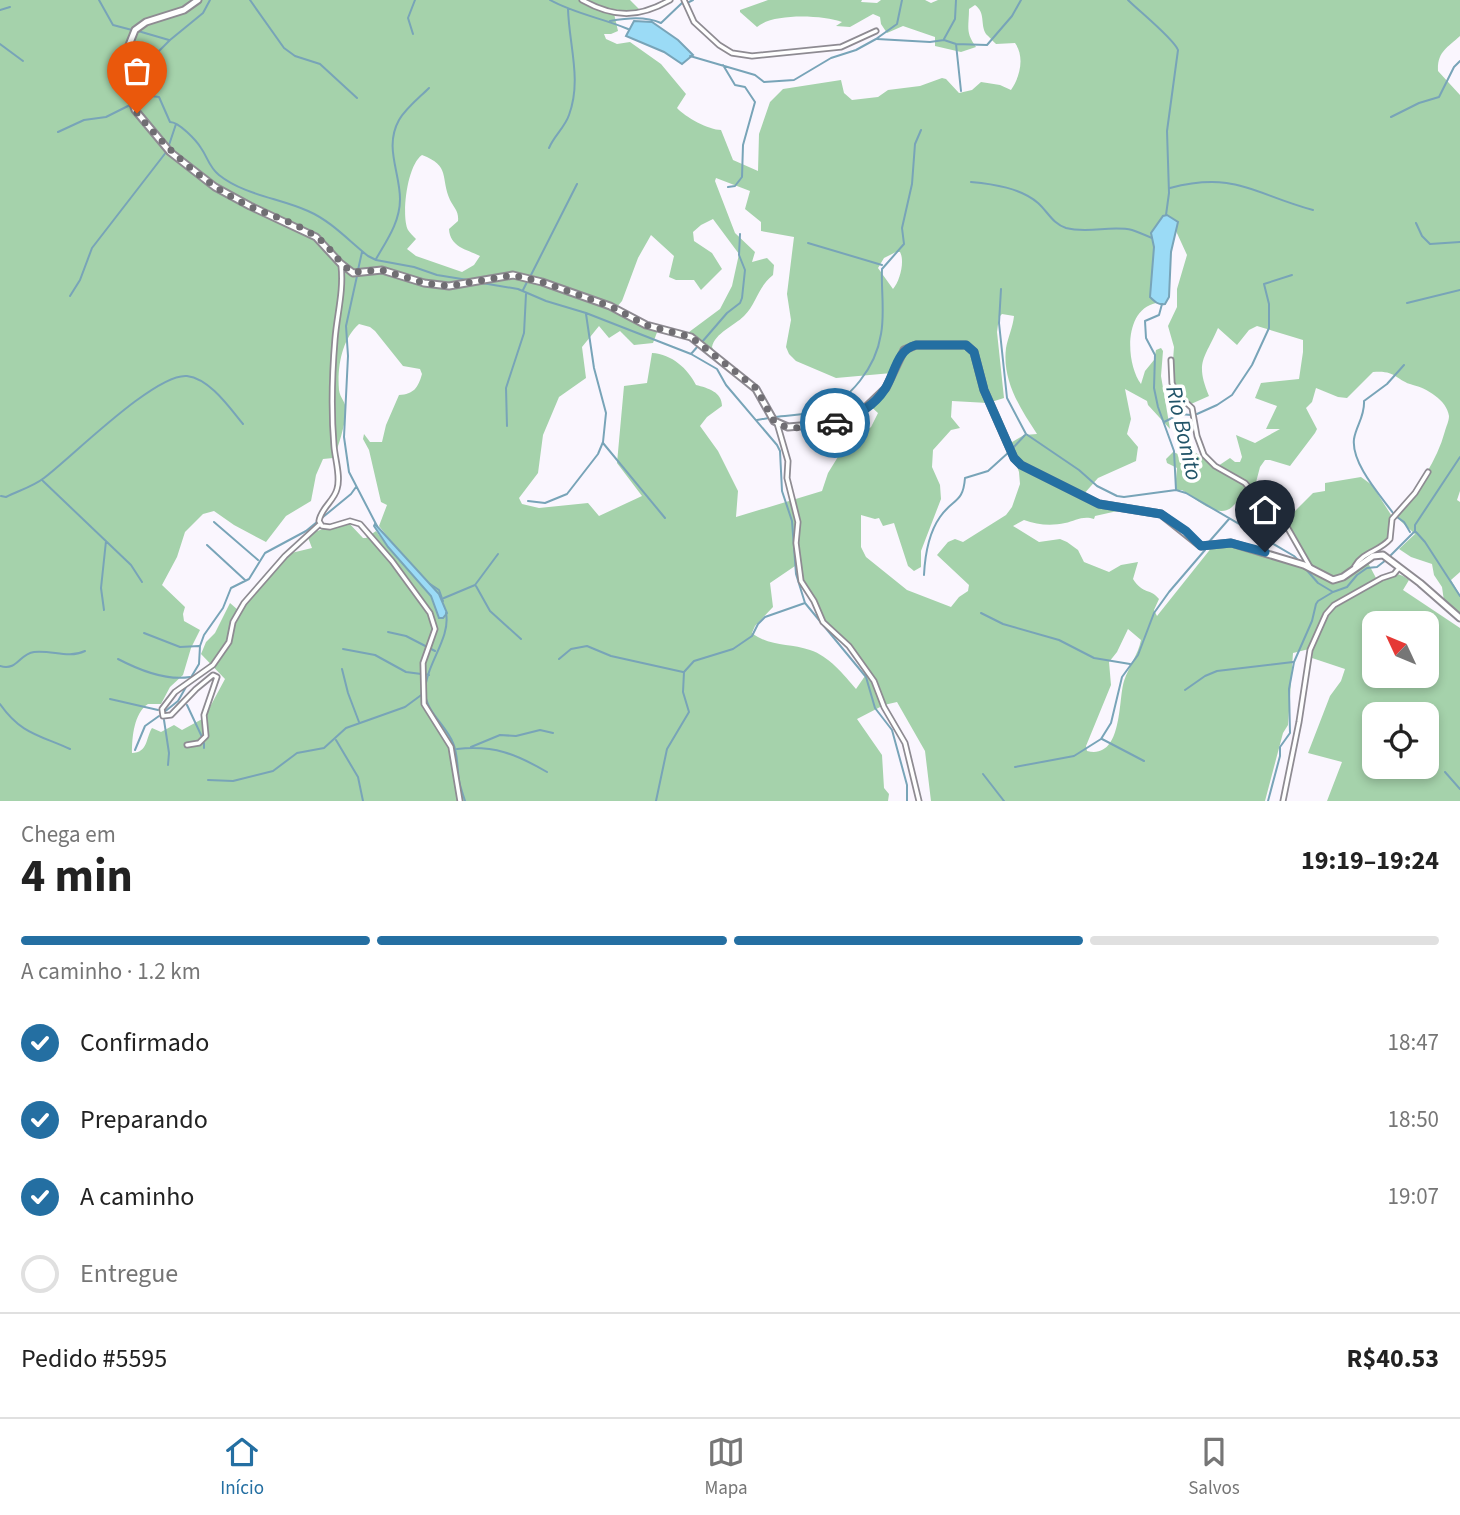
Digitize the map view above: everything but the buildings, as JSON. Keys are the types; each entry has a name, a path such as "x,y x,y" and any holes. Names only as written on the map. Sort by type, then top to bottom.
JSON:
{"street":[{"path":"198,0 184,10 146,22 135,30 127,58 131,98 135,110 170,152 215,187 316,237 340,263 356,273 382,270 424,283 449,286 491,277 528,277 599,302 646,325 691,337 756,388 777,423 788,461 788,478 798,519 796,547 801,582 814,601 823,622 849,646 874,681 884,707 905,743 919,801"},
{"path":"582,0 610,12 640,14 670,0"},
{"path":"684,0 695,22 719,45 732,53 752,56 841,47 876,31"},
{"path":"187,745 199,743 206,736 204,715 217,677 214,675 203,682 171,715 163,716 162,709 175,692 213,665 229,642 233,622 244,603 285,556 320,524 321,513 338,486 332,384 343,284 340,263"},
{"path":"777,423 788,427 816,426 848,419 862,412 882,393 904,350 916,345 966,345 974,352 984,390 1014,458 1025,468 1099,504 1161,514 1186,531 1201,546 1231,543 1305,566 1333,580 1343,577 1380,554 1400,567 1460,618"},
{"path":"1171,360 1172,383 1177,394 1192,408 1204,455 1215,466 1245,483 1286,525 1305,566"},
{"path":"1355,568 1363,556 1382,547 1390,538 1392,519 1415,493 1428,472"},
{"path":"320,524 326,528 350,520 360,524 430,614 435,629 423,663 424,704 451,747 460,801"},
{"path":"1283,801 1311,645 1326,614 1334,605 1394,574 1400,567"}],"green space":[{"path":"0,0 630,0 644,14 613,9 618,31 604,34 606,39 617,44 630,42 661,64 686,94 677,108 710,128 721,130 733,160 758,171 759,134 770,102 783,89 841,80 844,93 852,100 878,97 888,90 920,86 942,78 959,93 972,90 981,82 1011,90 1021,61 1015,43 996,44 986,34 981,12 975,5 969,9 968,29 976,47 961,52 935,46 935,37 903,26 887,33 880,17 873,14 850,27 836,26 842,22 833,20 786,17 764,22 757,27 740,12 768,0 862,0 861,2 877,3 881,0 925,0 931,3 938,0 1460,0 1460,36 1441,55 1438,71 1460,95 1460,491 1457,500 1460,502 1460,572 1451,580 1460,595 1460,613 1444,601 1442,587 1434,575 1432,564 1411,557 1399,549 1415,534 1395,516 1431,466 1449,416 1444,405 1430,392 1391,374 1373,372 1347,398 1316,388 1312,402 1306,408 1317,429 1315,433 1290,466 1265,460 1260,467 1254,490 1244,495 1232,507 1220,511 1213,509 1182,490 1175,490 1177,468 1167,463 1166,459 1173,452 1178,454 1189,449 1218,466 1230,458 1240,462 1242,457 1236,435 1255,443 1280,429 1266,429 1277,406 1255,398 1261,383 1299,379 1303,340 1257,326 1249,330 1237,345 1218,328 1202,368 1209,396 1191,404 1175,392 1172,374 1174,347 1168,326 1177,307 1177,289 1187,255 1176,231 1178,222 1167,215 1163,216 1151,233 1154,247 1150,297 1156,303 1145,308 1138,316 1130,339 1130,351 1132,364 1141,384 1145,371 1154,360 1156,350 1161,348 1163,351 1161,376 1170,429 1147,401 1125,389 1131,419 1127,434 1138,447 1136,461 1098,478 1083,495 1122,510 1095,516 1094,519 1083,518 1050,525 1024,520 1013,526 1039,542 1060,539 1067,542 1078,550 1084,562 1109,572 1121,565 1138,562 1133,579 1159,599 1154,610 1157,616 1212,547 1228,543 1296,562 1305,559 1285,521 1313,493 1325,491 1325,483 1361,477 1372,485 1393,518 1386,543 1366,559 1376,578 1393,574 1405,577 1409,580 1403,590 1434,611 1362,611 1362,688 1439,688 1439,614 1460,628 1460,801 1327,801 1342,762 1308,753 1330,696 1341,681 1345,669 1312,658 1313,648 1293,653 1288,725 1283,733 1265,801 931,801 925,751 897,702 884,705 857,719 882,755 884,788 889,794 888,801 0,801","holes":["422,155 441,168 447,192 458,215 458,221 449,229 452,240 460,247 480,256 474,265 462,272 416,256 407,249 416,239 408,230 405,214 409,179","716,178 750,191 745,209 761,222 761,231 794,237 787,294 791,320 786,347 789,354 796,361 836,378 892,373 884,387 868,404 878,413 871,427 844,447 828,473 822,491 736,517 738,491 718,451 700,426 722,406 720,397 709,389 696,385 689,373 673,359 652,353 647,383 624,386 617,463 642,496 599,516 588,503 539,508 522,504 519,498 538,473 543,435 559,397 586,378 582,347 599,326 609,338 620,331 634,345 653,343 659,327 616,308 622,301 638,258 651,235 674,256 669,277 676,280 694,280 701,290 722,269 712,253 694,241 693,232 713,219 739,254 732,286 720,309 685,335 715,353 712,347 714,342 744,316 773,275 774,265 767,258 752,262 755,252 735,233","900,252 901,271 893,289 878,268 884,258","1002,314 1014,316 1006,348 1007,372 1019,404 1037,434 1024,435 1009,444 1019,472 1020,484 1012,507 1006,515 963,542 955,539 948,542 937,555 969,585 968,591 951,607 907,590 866,557 861,547 861,515 879,518 883,526 894,523 908,566 914,571 921,567 921,551 941,499 940,485 932,467 933,450 951,430 960,428 951,417 952,401 988,403 1004,398 997,332","359,324 370,327 403,366 420,369 422,374 415,389 399,395 382,442 370,442 364,434 363,439 369,450 381,502 387,505 379,526 447,613 434,603 376,531 363,538 346,520 307,535 312,548 283,555 279,566 238,610 230,603 215,633 206,642 201,654 225,679 204,718 182,730 174,725 161,732 152,728 144,747 132,753 133,733 140,713 148,704 161,704 170,687 183,675 200,630 184,621 185,607 162,585 177,557 185,532 203,514 214,511 266,542 286,516 311,501 316,475 323,459 333,458 343,428 346,410 339,390 339,372 342,354 353,330","795,566 827,625 862,662 865,676 856,689 836,666 817,653 766,641 752,633 773,607 770,583","1128,629 1141,640 1124,681 1113,738 1107,747 1099,751 1087,751 1086,746 1111,685 1109,662"]}],"water":[{"path":"634,21 652,22 678,40 693,55 682,64 664,52 626,36"},
{"path":"1167,215 1178,222 1171,252 1169,297 1163,304 1150,297 1154,247 1151,233 1163,216"},
{"path":"375,524 439,594 447,613 443,618 439,618 431,596 388,547"}],"waterway":[{"path":"99,0 113,25 132,30"},
{"path":"150,95 153,85 145,65 203,13 210,0"},
{"path":"250,0 284,48 295,56 320,64 357,98"},
{"path":"413,34 408,18 415,0"},
{"path":"550,0 628,29"},
{"path":"689,2 693,0"},
{"path":"690,56 755,75 764,82 794,80 831,58 856,50 897,24 902,0"},
{"path":"944,39 955,19 956,0"},
{"path":"877,39 930,42 944,40 956,44 987,45 1012,16 1021,0"},
{"name":"Rio Bonito","path":"1128,0 1163,32 1178,50 1167,131 1169,193 1166,215"},
{"path":"610,21 642,18 661,23 683,2"},
{"path":"0,10 10,7"},
{"path":"549,148 567,119 573,102 575,76 568,9"},
{"path":"138,31 169,40"},
{"path":"0,44 23,61"},
{"path":"956,44 961,91"},
{"path":"1391,117 1419,103 1439,97 1454,67 1460,61"},
{"path":"723,65 735,85 745,87 755,102 743,145 742,177 735,186 728,187"},
{"path":"376,259 398,215 400,199 393,150 395,130 405,111 429,88"},
{"path":"135,103 151,96 159,97 170,122 191,136 219,175 239,187 316,215 368,256 437,275 468,280"},
{"path":"58,132 84,120 106,117 130,105"},
{"path":"169,145 176,124"},
{"path":"775,417 813,412 830,406 851,391 868,370 878,346 882,326 882,269 904,244 902,228 912,184 915,144 921,130"},
{"path":"70,296 80,280 92,248 167,151"},
{"path":"971,182 1015,190 1038,203 1058,224 1066,228 1116,228 1132,230 1152,238"},
{"path":"1170,188 1192,183 1228,183 1313,210"},
{"path":"531,275 577,184"},
{"path":"1416,223 1422,236 1430,244 1460,242"},
{"path":"702,342 742,298 745,270 739,255 740,234"},
{"path":"808,243 882,265"},
{"path":"358,270 362,252"},
{"path":"1197,414 1232,395 1252,365 1269,328 1269,304 1264,284 1292,275"},
{"path":"357,276 346,326 348,356 344,437 349,472 377,526"},
{"path":"523,290 528,280"},
{"path":"482,283 518,289 586,313 691,354 717,369 726,385 780,451 782,491 792,521 796,574 805,603 866,677 875,708 892,730 907,785 907,801"},
{"path":"1001,289 999,323 1007,398 1026,434 1079,470 1097,486 1117,496 1176,490 1186,493 1300,562"},
{"path":"1407,303 1460,290"},
{"path":"507,426 506,388 524,333 526,294"},
{"name":"Rio Bonito","path":"1162,304 1159,315 1145,321 1146,338 1155,355 1154,388 1158,407 1174,451 1176,490"},
{"path":"528,501 545,503 567,494 598,454 603,442 606,413 594,368 586,314"},
{"path":"691,354 698,346"},
{"path":"1393,513 1362,468 1354,448 1354,439 1364,401 1387,384 1404,365"},
{"path":"1,496 6,497 40,481 135,401 173,379 187,376 203,382 243,424"},
{"path":"1164,422 1180,414 1191,415"},
{"path":"757,420 769,418"},
{"path":"1013,448 1025,435"},
{"path":"603,443 665,518"},
{"path":"924,575 926,552 933,530 945,511 960,497 965,478 988,471 1009,452"},
{"path":"1415,532 1415,525 1460,457"},
{"path":"43,481 131,565 142,582"},
{"path":"190,679 199,664 204,635 223,608 231,588 249,579 265,553 306,531 356,487"},
{"path":"1397,517 1410,532"},
{"path":"1208,543 1229,519"},
{"path":"214,522 258,560"},
{"name":"Rio Bonito","path":"1390,556 1414,532"},
{"name":"Rio Bonito","path":"1416,532 1460,596"},
{"path":"104,610 101,588 106,541"},
{"path":"207,545 245,580"},
{"path":"1015,767 1074,756 1101,739 1111,723 1122,677 1138,655 1154,613 1205,550"},
{"path":"444,598 475,585 498,554"},
{"path":"1268,801 1280,747 1290,733 1289,689 1294,662 1312,621 1316,604 1333,592 1347,587 1367,568 1377,567 1386,560"},
{"name":"Rio Bonito","path":"1304,567 1318,583 1333,592"},
{"path":"430,584 439,590 443,601"},
{"path":"476,586 490,611 521,639"},
{"path":"656,801 667,749 689,712 683,692 684,672 694,661 733,649 752,636 765,617 805,603"},
{"path":"446,613 445,632 429,671 425,691 428,705 455,747 459,783 465,801"},
{"path":"981,613 1003,624 1059,640 1094,658 1130,664"},
{"path":"388,632 406,636 435,651"},
{"path":"144,633 180,647 199,646"},
{"path":"559,659 571,649 587,646 611,656 683,672"},
{"path":"343,649 375,655 406,672 429,675"},
{"path":"0,666 11,666 34,652 73,654 85,651"},
{"path":"118,659 162,676 190,677"},
{"path":"1185,690 1217,671 1293,662"},
{"path":"342,669 359,722"},
{"path":"163,713 178,701 186,687"},
{"path":"208,780 233,781 273,771 297,753 324,748 346,728 405,707 424,693"},
{"path":"110,699 158,710"},
{"path":"0,704 23,728 70,749"},
{"path":"187,705 202,737"},
{"path":"135,750 145,726 159,716"},
{"path":"164,720 168,765"},
{"path":"471,747 500,735 516,736 540,730 553,733"},
{"path":"1102,739 1144,761"},
{"path":"336,740 358,777 363,801"},
{"path":"204,743 204,748"},
{"path":"457,749 482,748 504,752 547,772"},
{"path":"1445,772 1460,789"},
{"path":"983,774 1004,801"}],"way so far":[{"path":"137,113 170,152 215,187 316,237 348,270 360,273 382,270 424,283 449,286 491,277 528,277 610,306 646,325 691,337 756,388 774,421 779,424 788,427 835,423"}],"route":[{"path":"835,423 862,412 878,397 886,388 902,353 908,347 966,345 974,352 984,390 1014,458 1025,468 1099,504 1157,512 1186,531 1201,546 1231,543 1265,552"}]}
